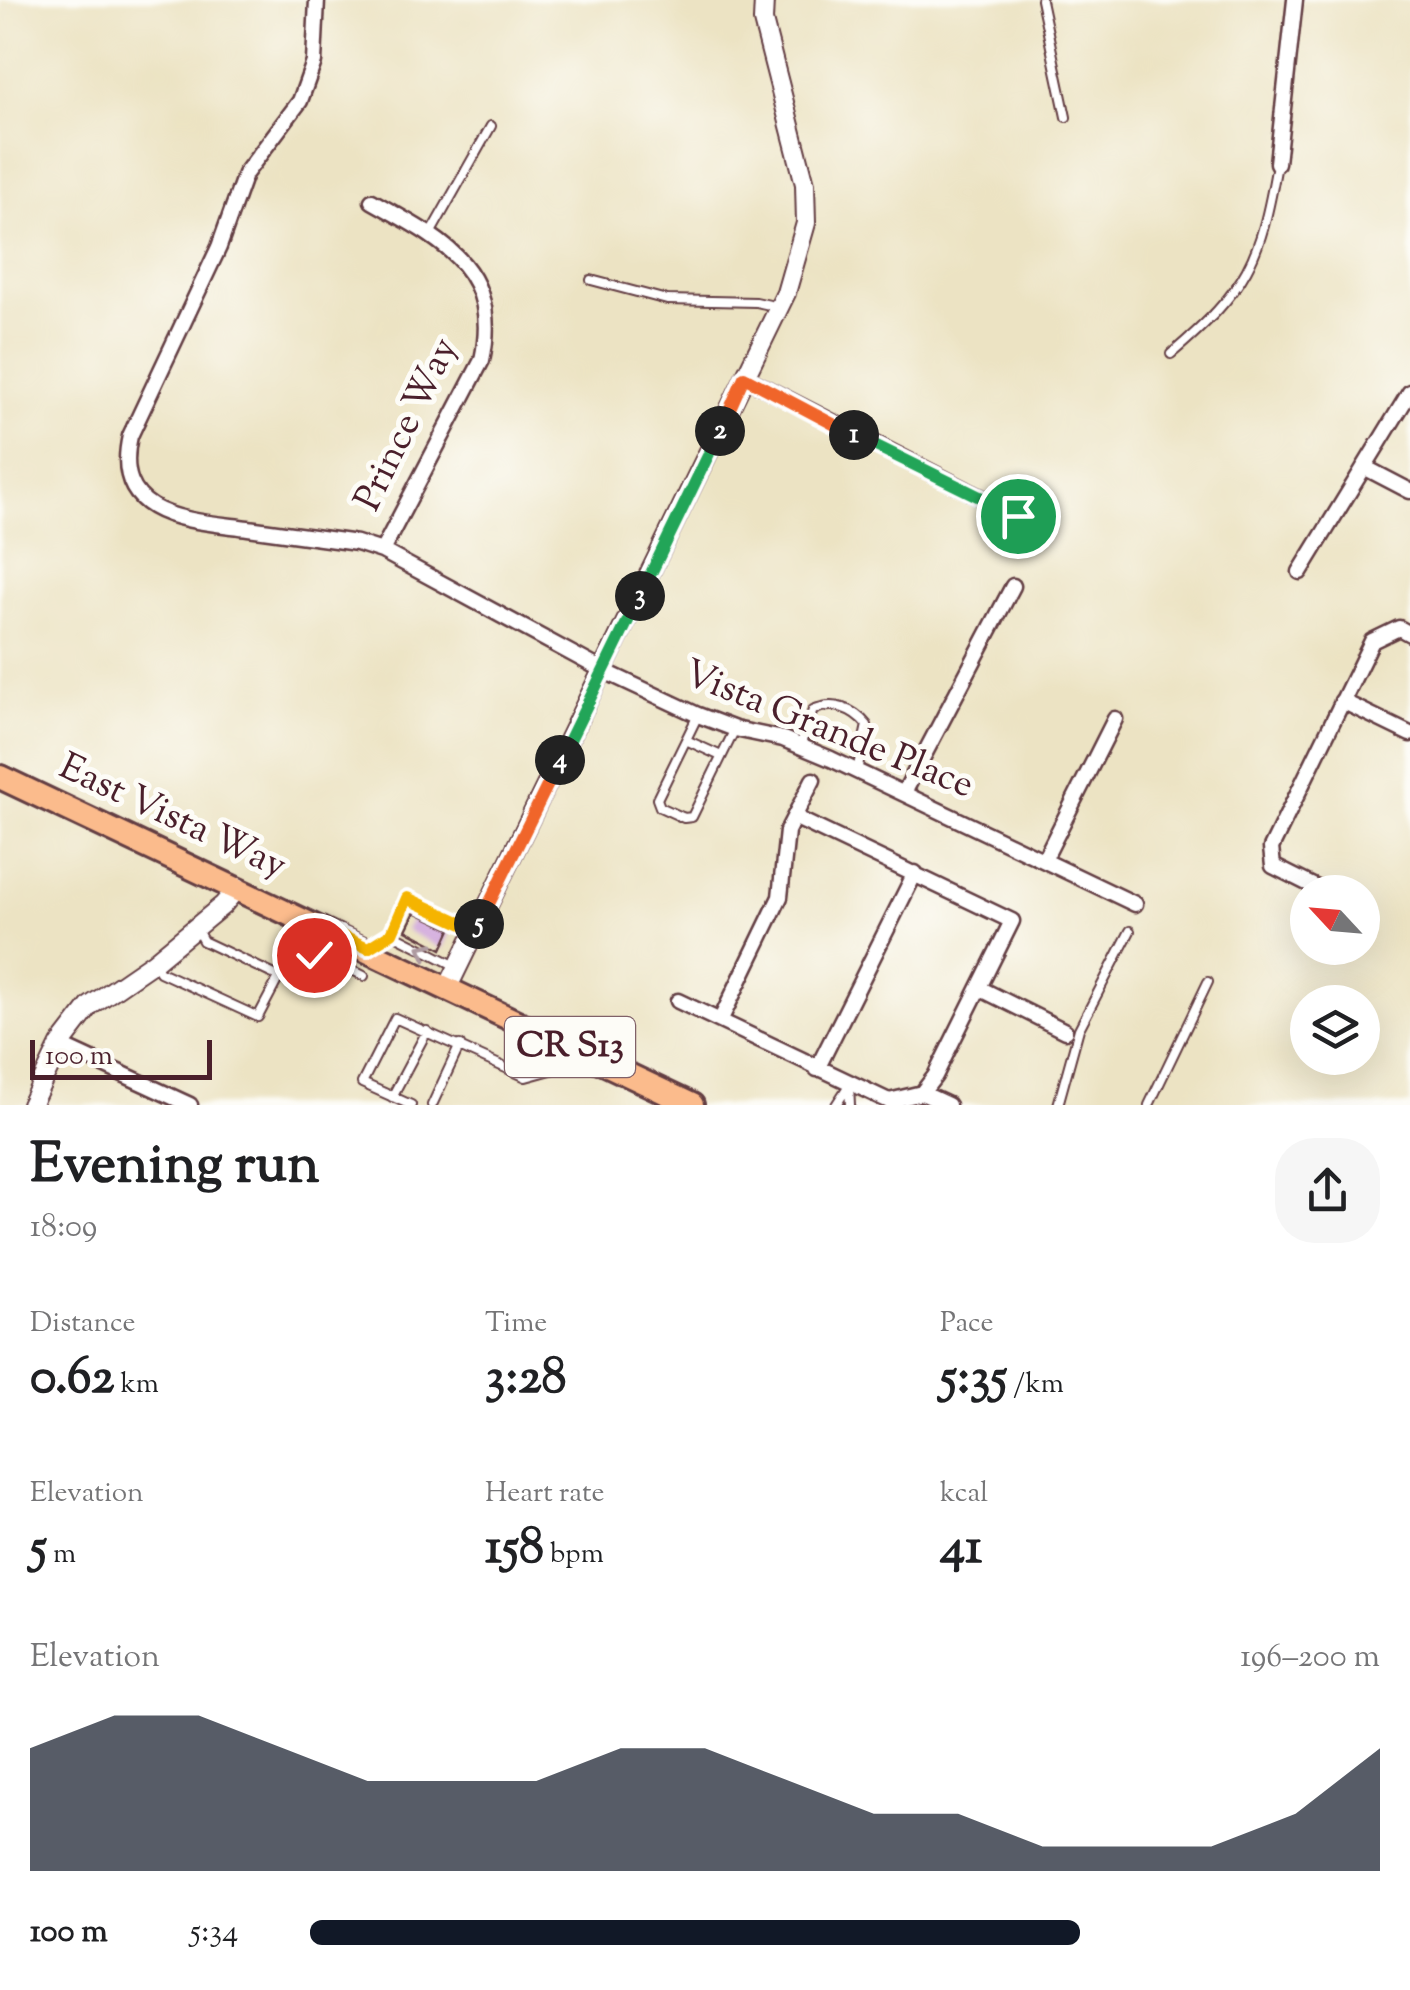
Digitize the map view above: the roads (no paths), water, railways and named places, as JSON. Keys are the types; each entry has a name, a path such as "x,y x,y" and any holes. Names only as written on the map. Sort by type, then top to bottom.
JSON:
{"main road":[{"name":"East Vista Way","path":"0,777 368,948 453,977 565,1044 692,1105"}],"street":[{"name":"Vista Grande Place","path":"317,0 314,62 300,101 246,174 220,246 130,436 125,455 128,478 146,502 175,518 382,551 604,671 698,715 800,746 857,771 1135,904"},
{"path":"453,977 779,308 802,240 805,184 763,22 764,0"},
{"path":"1277,164 1295,0"},
{"name":"Prince Way","path":"372,201 430,234 462,259 480,290 488,334 482,360 382,551"},
{"path":"744,377 1018,516"},
{"path":"1300,572 1410,392"},
{"path":"1364,467 1410,491"},
{"path":"904,793 1013,586"},
{"path":"1291,875 1273,866 1271,848 1342,701 1372,641 1400,628 1410,634"},
{"path":"1342,701 1410,734"},
{"path":"1044,860 1115,719"},
{"path":"720,1021 780,897 787,831 813,780"},
{"path":"794,818 1012,921 922,1093"},
{"path":"817,1070 916,873"},
{"path":"31,1105 60,1045 90,1006 196,928 238,886"},
{"path":"979,988 1065,1031"},
{"path":"678,1001 889,1101 922,1093 948,1105"},
{"path":"60,1045 190,1105"}],"lane":[{"path":"1040,0 1066,117"},
{"path":"430,234 491,126"},
{"path":"1171,354 1230,297 1257,256 1277,164"},
{"path":"591,280 667,300 756,302 779,308"},
{"path":"800,746 813,710 833,704 843,707 867,724 857,771"},
{"path":"698,715 657,799 660,807 684,818 692,817 734,729"},
{"path":"686,740 721,756"},
{"path":"368,948 392,933 407,898 476,930"},
{"path":"196,928 204,941 279,976"},
{"path":"154,962 160,972 258,1016 279,976 317,952 328,930"},
{"path":"1058,1105 1079,1028 1130,931"},
{"path":"392,933 453,977"},
{"path":"317,952 364,976"},
{"path":"1149,1105 1208,982"},
{"path":"411,1105 362,1082 395,1018 526,1077 554,1070 565,1044"},
{"path":"392,1097 428,1030"},
{"path":"432,1105 460,1045"},
{"path":"836,1105 849,1085"},
{"path":"849,1085 850,1105"}]}
